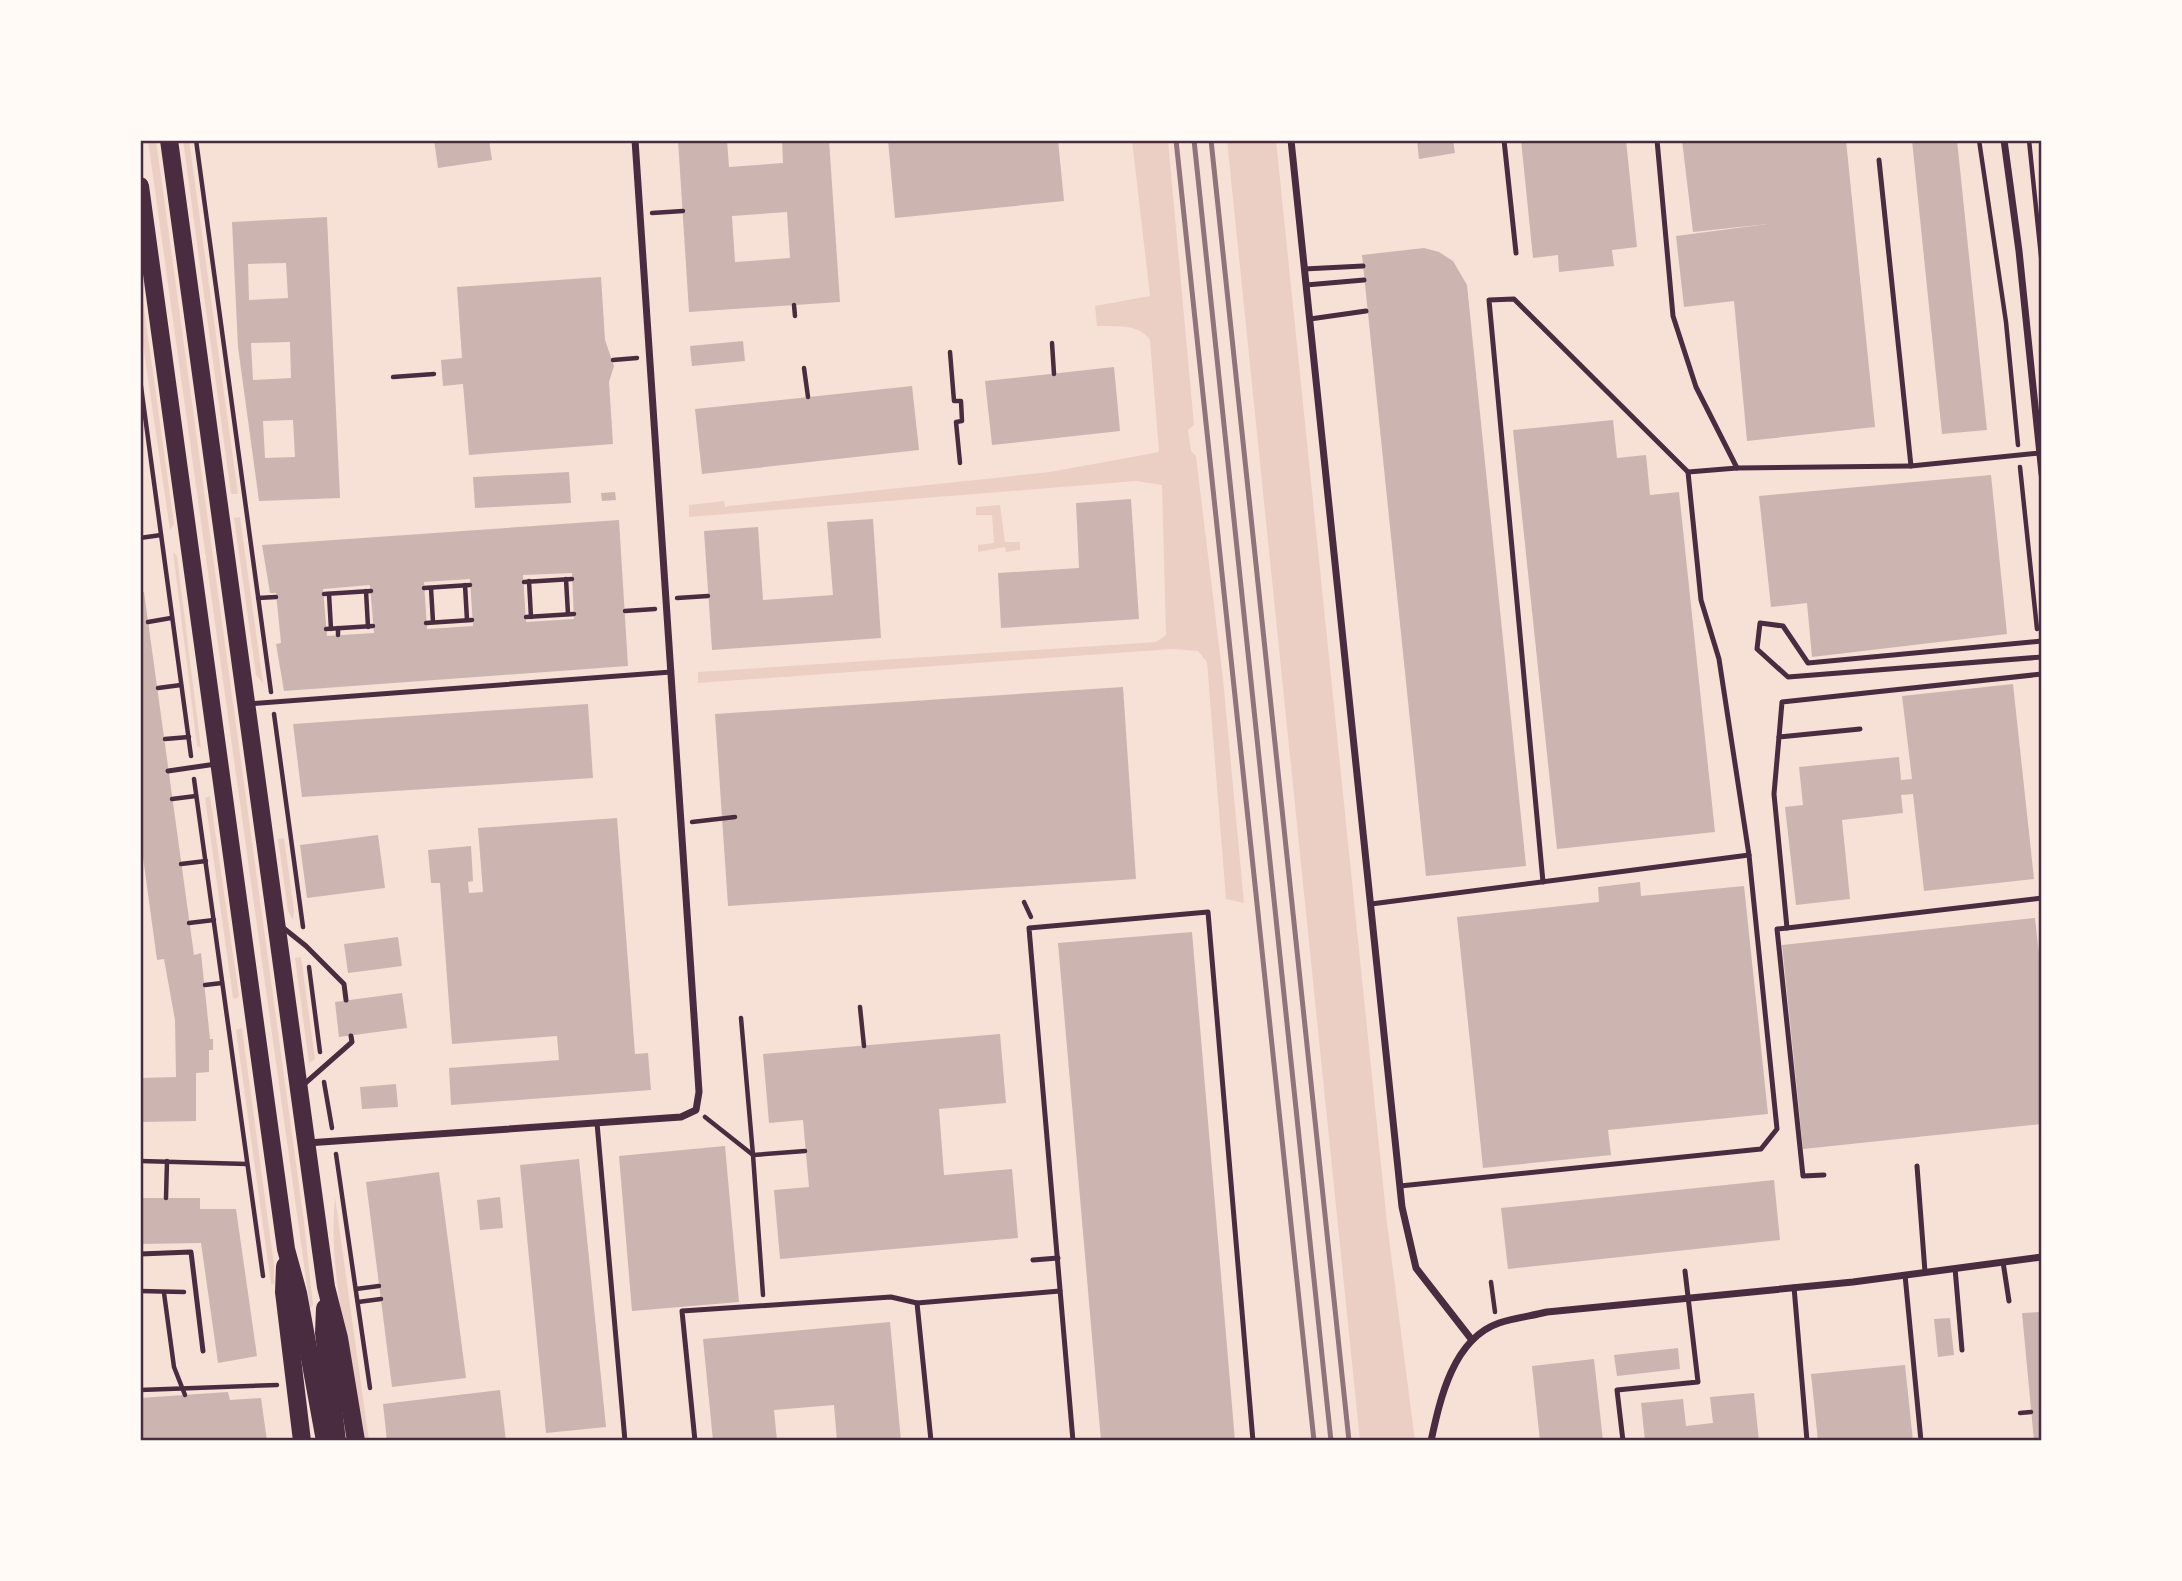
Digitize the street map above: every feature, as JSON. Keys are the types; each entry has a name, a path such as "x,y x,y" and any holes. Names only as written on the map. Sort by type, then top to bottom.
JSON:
{"main road":[{"path":"169,140 326,1287 339,1338 356,1441"},
{"path":"140,186 286,1249 298,1293 325,1441"},
{"path":"286,1249 284,1293 302,1441"},
{"path":"326,1287 324,1333 337,1441"}],"street":[{"path":"307,1143 681,1117 696,1110 699,1092 635,140"},
{"path":"1291,140 1400,1186 1416,1268 1472,1340"},
{"path":"2004,140 2038,405 2042,474"},
{"path":"1431,1441 1441,1397 1456,1363 1472,1340 1497,1323 1547,1312 1905,1275 2042,1257"}],"lane":[{"path":"1504,140 1516,253"},
{"path":"1657,140 1673,316 1696,387 1737,468"},
{"path":"1879,160 1911,466"},
{"path":"1304,269 1363,266"},
{"path":"1306,285 1364,281"},
{"path":"1400,1186 1761,1149 1777,1129 1749,855 1719,659 1701,600 1688,472 1514,299 1489,300 1543,881"},
{"path":"1310,319 1366,311"},
{"path":"1688,472 1737,468 1911,466 2040,453"},
{"path":"2040,641 1808,663 1783,626 1760,623 1757,649 1788,677 2042,657"},
{"path":"246,705 273,700 671,672"},
{"path":"1787,928 1774,794 1782,702 2042,674"},
{"path":"1779,737 1860,729"},
{"path":"168,771 219,763"},
{"path":"1371,904 1749,855"},
{"path":"1824,1175 1804,1176 1777,929 2042,898"},
{"path":"1073,1441 1030,928 1208,912 1253,1441"},
{"path":"275,922 306,946 344,984 346,1000"},
{"path":"299,1088 352,1042 351,1036"},
{"path":"597,1123 625,1441"},
{"path":"1917,1166 1925,1272"},
{"path":"140,1254 191,1252 203,1351"},
{"path":"1033,1260 1058,1258"},
{"path":"2003,1262 2009,1301"},
{"path":"1955,1268 1962,1350"},
{"path":"1623,1441 1617,1390 1698,1382 1685,1271"},
{"path":"1905,1275 1921,1441"},
{"path":"1794,1287 1808,1441"},
{"path":"695,1441 682,1311 891,1297 918,1303 1060,1291"},
{"path":"918,1303 931,1441"}],"path":[{"path":"196,140 322,1070 371,1399"},
{"path":"1979,140 2006,322 2040,641"},
{"path":"2029,140 2042,265"},
{"path":"640,214 683,211"},
{"path":"794,305 795,316"},
{"path":"1052,342 1055,374"},
{"path":"950,352 954,401 961,401 962,421 956,422 960,463"},
{"path":"613,360 650,357"},
{"path":"804,369 808,397"},
{"path":"393,377 434,374"},
{"path":"140,379 265,1289"},
{"path":"140,449 150,448"},
{"path":"140,538 161,535"},
{"path":"559,577 569,579 571,614 561,617 528,617 526,582 559,577"},
{"path":"468,585 470,620 429,623 427,588 468,585"},
{"path":"368,591 370,626 338,628 328,629 330,592 368,591"},
{"path":"625,611 708,596"},
{"path":"258,598 276,597"},
{"path":"148,622 172,618"},
{"path":"338,628 338,635"},
{"path":"158,688 181,685"},
{"path":"164,739 189,737"},
{"path":"172,799 196,796"},
{"path":"681,823 735,817"},
{"path":"181,864 206,861"},
{"path":"189,923 214,920"},
{"path":"205,985 222,983"},
{"path":"860,1007 864,1046"},
{"path":"741,1018 764,1304"},
{"path":"696,1110 752,1155 805,1151"},
{"path":"140,1161 247,1164"},
{"path":"166,1198 167,1161"},
{"path":"1491,1282 1497,1323"},
{"path":"356,1290 379,1286"},
{"path":"140,1291 195,1291"},
{"path":"164,1293 174,1367 185,1395"},
{"path":"358,1302 381,1299"},
{"path":"276,1371 279,1396"},
{"path":"140,1390 278,1385"},
{"path":"2020,1413 2032,1412"}],"shaded area":[{"path":"148,140 156,140 304,1222 313,1305 310,1308"},
{"path":"183,140 189,140 238,494 231,494"},
{"path":"1132,140 1168,140 1194,425 1188,430 1191,451 1196,456 1223,679 1244,903 1226,899 1207,662 1198,651 1173,649 698,683 698,672 1156,642 1166,635 1162,485 1136,481 689,517 689,505 724,501 725,507 1050,472 1159,452 1150,340 1133,328 1097,326 1095,306 1150,296"},
{"path":"1227,140 1276,140 1387,1223 1415,1441 1360,1441"},
{"path":"140,279 174,524 170,530 140,324"},
{"path":"1000,505 1005,542 1020,542 1020,550 1006,552 1005,547 978,552 978,545 994,543 992,515 976,515 976,507"},
{"path":"240,517 263,683 256,675 234,518"},
{"path":"173,552 177,556 201,748 197,746"},
{"path":"210,796 239,996 236,999 233,998 205,798"},
{"path":"284,838 293,920 288,911 278,839"},
{"path":"301,957 315,1059 309,1063 295,958"},
{"path":"242,1028 274,1265 274,1284 271,1284 236,1030"},
{"path":"335,1197 369,1441 365,1441 342,1319 335,1258"}],"building":[{"path":"434,140 489,140 492,160 438,168"},
{"path":"678,140 727,140 729,167 783,163 782,140 829,140 840,302 689,312","holes":["787,212 790,258 735,262 732,216"]},
{"path":"888,140 1058,140 1064,201 895,218"},
{"path":"1417,140 1453,140 1455,153 1419,159"},
{"path":"1521,140 1626,140 1637,247 1612,250 1614,266 1559,272 1558,255 1533,258"},
{"path":"1682,140 1846,140 1875,427 1747,441 1734,301 1684,307 1676,236 1768,224 1693,232"},
{"path":"1912,140 1957,140 1987,430 1942,434"},
{"path":"327,217 340,498 259,501 238,347 232,222","holes":["286,263 288,298 249,300 248,264","290,342 291,378 253,380 251,343","293,420 295,457 265,458 263,421"]},
{"path":"1424,248 1439,252 1453,261 1467,285 1526,866 1426,876 1362,255"},
{"path":"601,277 605,340 614,366 609,382 613,444 469,455 463,384 443,386 441,360 462,358 457,287"},
{"path":"743,341 745,361 692,366 690,346"},
{"path":"1114,367 1120,431 992,445 985,381"},
{"path":"912,386 919,450 702,474 695,409"},
{"path":"1613,420 1617,458 1646,455 1650,495 1679,492 1715,832 1557,849 1513,430"},
{"path":"569,472 571,503 475,508 473,477"},
{"path":"1991,475 2007,634 1812,657 1807,603 1771,607 1759,496"},
{"path":"615,492 616,500 602,501 601,493"},
{"path":"1131,499 1139,619 1001,628 998,573 1079,568 1076,503"},
{"path":"873,519 881,638 712,650 704,531 758,527 763,600 833,595 827,522"},
{"path":"619,520 628,666 284,691 276,644 281,643 276,593 270,593 262,545","holes":["572,573 574,619 526,622 523,575","470,579 473,626 427,629 424,582","370,585 374,633 327,636 323,589"]},
{"path":"144,592 194,955 201,953 210,1039 213,1039 213,1050 209,1050 209,1072 196,1073 196,1121 140,1122 140,1078 176,1077 175,1020 164,959 157,960 140,835 140,593"},
{"path":"2013,684 2034,879 1924,891 1913,794 1901,795 1903,813 1842,820 1850,899 1796,905 1785,807 1803,805 1799,767 1899,757 1901,780 1912,779 1902,696"},
{"path":"1123,687 1136,879 728,906 715,714"},
{"path":"588,704 593,778 302,797 293,724"},
{"path":"617,818 635,1054 648,1053 651,1090 451,1105 449,1068 559,1060 557,1036 452,1044 440,883 431,883 428,850 471,846 473,881 468,882 469,893 483,892 478,828"},
{"path":"378,835 385,888 307,898 300,845"},
{"path":"1640,882 1641,896 1744,886 1768,1114 1608,1130 1611,1155 1483,1168 1457,917 1599,902 1598,887"},
{"path":"2035,918 2042,981 2042,1124 1803,1149 1782,945"},
{"path":"1192,932 1235,1441 1101,1441 1058,943"},
{"path":"398,937 402,966 348,973 344,944"},
{"path":"402,993 407,1028 339,1037 335,1002"},
{"path":"1000,1034 1006,1103 939,1109 944,1175 1012,1169 1018,1238 780,1259 774,1190 809,1187 803,1120 769,1123 763,1054"},
{"path":"396,1084 398,1107 362,1109 360,1087"},
{"path":"725,1146 739,1302 632,1311 619,1156"},
{"path":"579,1159 606,1427 546,1433 520,1165"},
{"path":"439,1172 466,1378 392,1387 366,1182"},
{"path":"1774,1180 1780,1240 1508,1269 1501,1208"},
{"path":"500,1197 503,1228 480,1230 477,1200"},
{"path":"140,1198 200,1198 200,1209 236,1209 257,1356 218,1363 201,1243 140,1244"},
{"path":"2042,1312 2042,1441 2034,1441 2022,1313"},
{"path":"1950,1318 1954,1355 1938,1357 1934,1319"},
{"path":"890,1322 901,1441 837,1441 834,1405 774,1410 777,1441 713,1441 703,1339"},
{"path":"1678,1348 1680,1369 1617,1376 1614,1355"},
{"path":"1594,1359 1603,1441 1540,1441 1532,1366"},
{"path":"1905,1365 1913,1441 1818,1441 1811,1374"},
{"path":"500,1390 506,1441 387,1441 383,1404"},
{"path":"228,1392 230,1400 261,1398 267,1441 140,1441 140,1398"},
{"path":"1754,1393 1759,1441 1645,1441 1641,1403 1683,1399 1686,1426 1713,1423 1710,1397"}],"railway":[{"path":"1176,140 1314,1441"},
{"path":"1194,140 1331,1441"},
{"path":"1211,140 1349,1441"}]}
